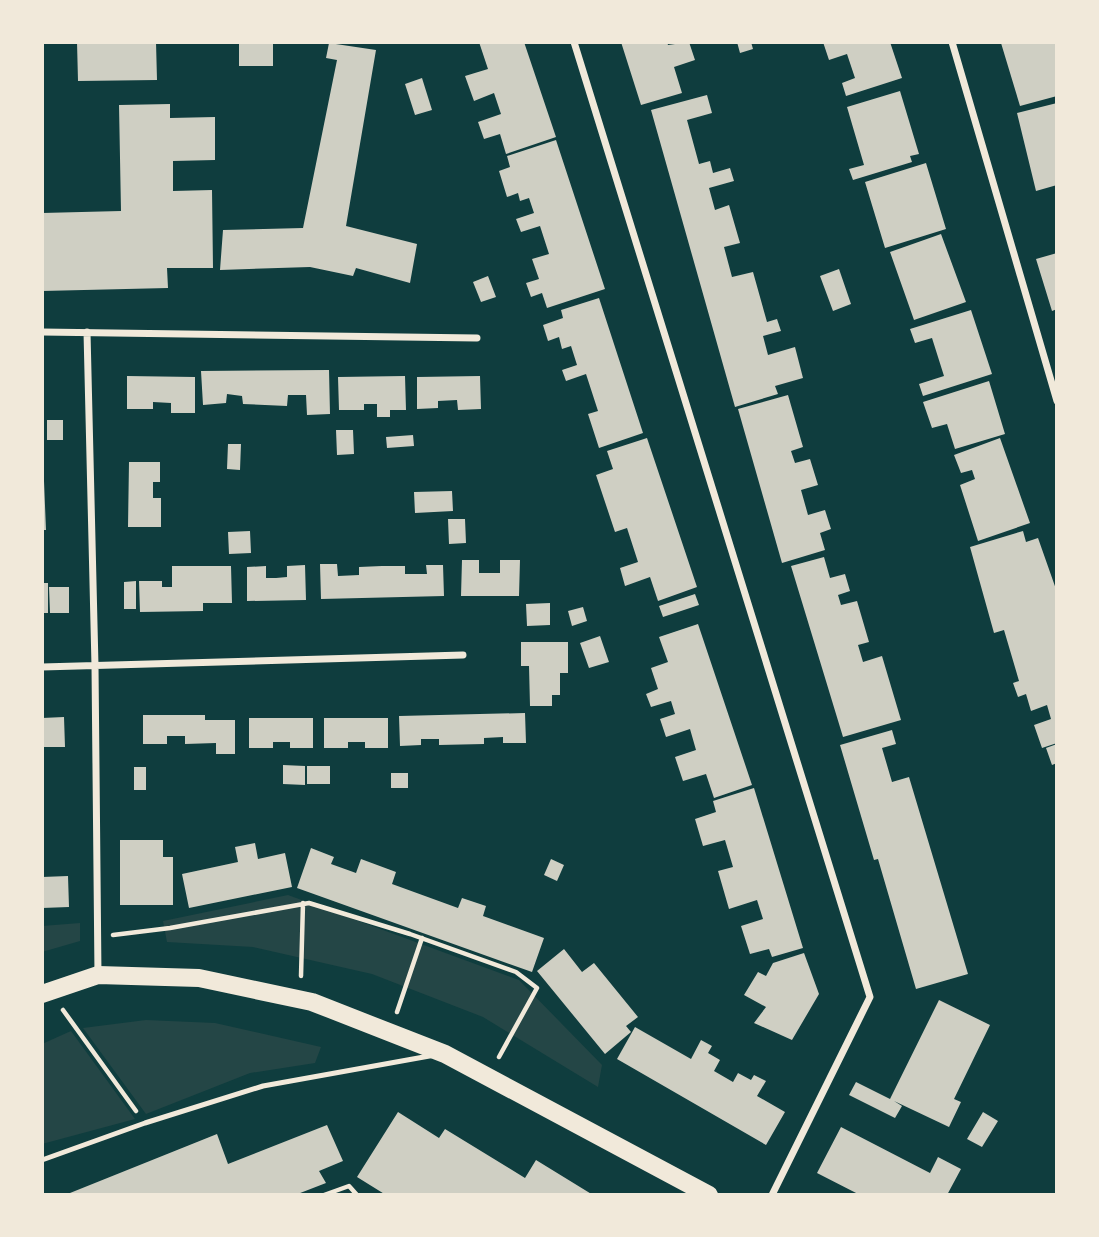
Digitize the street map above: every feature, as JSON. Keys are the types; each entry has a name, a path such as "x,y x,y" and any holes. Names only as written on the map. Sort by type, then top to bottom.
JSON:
{"main road":[{"path":"46,992 99,975 199,978 312,1002 445,1054 709,1195"}],"street":[{"path":"574,42 870,998 772,1195"},
{"path":"953,42 1054,382 1057,401"},
{"path":"42,332 477,338"},
{"path":"87,332 99,975"},
{"path":"42,667 463,654"}],"lane":[{"path":"42,1160 145,1123 263,1086 445,1054"}],"path":[{"path":"299,999 303,958 303,903"},
{"path":"98,937 170,928 309,903 422,938 516,972 537,988 488,1077"},
{"path":"389,1032 422,938"},
{"path":"46,992 145,1123"},
{"path":"324,1195 349,1186 357,1195"}],"shaded area":[{"path":"288,895 519,980 602,1065 598,1087 483,1017 372,974 253,947 167,942 163,921"},
{"path":"80,923 80,941 42,952 42,926"},
{"path":"146,1020 215,1023 321,1047 315,1063 250,1073 146,1114 83,1028"},
{"path":"71,1031 135,1119 42,1144 42,1044"}],"building":[{"path":"77,42 156,42 157,80 78,81"},
{"path":"239,42 273,42 273,66 239,66"},
{"path":"479,42 524,42 556,137 506,154 500,134 484,139 478,122 501,114 494,93 474,101 465,76 488,69"},
{"path":"621,42 667,42 668,45 689,42 695,60 674,67 682,93 641,105"},
{"path":"737,42 751,42 753,49 740,53"},
{"path":"823,42 890,42 902,78 846,96 842,83 855,78 847,54 829,60"},
{"path":"1057,42 1057,96 1020,106 1001,43"},
{"path":"329,43 376,50 346,226 417,244 410,283 356,268 353,276 310,267 220,270 223,230 303,228 337,60 326,58"},
{"path":"422,78 432,110 415,115 405,84"},
{"path":"900,91 919,154 910,156 912,162 853,180 849,169 864,165 847,107"},
{"path":"707,95 712,113 687,120 699,164 710,161 713,173 730,168 734,181 709,188 715,210 729,205 740,243 724,247 732,277 753,272 767,322 777,319 781,331 763,336 768,355 795,347 803,378 775,386 778,394 735,407 651,110"},
{"path":"1057,103 1057,185 1036,191 1017,113"},
{"path":"170,104 170,118 215,117 215,160 173,161 173,191 212,190 213,268 167,268 168,288 42,291 42,213 121,211 119,105"},
{"path":"556,140 605,289 547,308 542,293 531,297 526,283 539,279 532,259 549,254 540,226 521,232 516,219 534,213 529,198 520,201 518,193 507,197 499,171 510,167 507,156"},
{"path":"926,163 946,229 885,248 865,182"},
{"path":"941,234 966,302 914,320 890,252"},
{"path":"1057,253 1057,309 1052,311 1036,259"},
{"path":"839,269 851,304 833,311 820,276"},
{"path":"488,276 496,297 481,302 473,282"},
{"path":"599,298 643,433 599,448 588,414 598,411 586,374 566,381 562,370 577,365 571,346 562,349 559,337 548,341 543,325 563,318 561,310"},
{"path":"971,310 992,374 923,396 919,384 944,376 932,338 915,343 910,329"},
{"path":"329,370 330,414 307,415 306,395 288,395 287,406 243,404 242,396 227,394 226,403 203,405 201,371"},
{"path":"127,376 195,377 195,413 171,413 171,403 153,402 153,409 127,409"},
{"path":"405,376 406,410 390,410 390,417 377,417 377,404 364,404 364,410 339,410 338,377"},
{"path":"480,376 481,409 458,410 457,400 438,401 438,408 417,409 417,377"},
{"path":"989,381 1005,434 955,449 947,424 932,428 923,402"},
{"path":"788,395 803,447 791,451 795,463 810,459 818,485 801,490 808,515 825,510 831,529 820,533 825,550 782,563 738,409"},
{"path":"47,420 63,420 63,440 47,440"},
{"path":"336,430 353,430 354,454 337,455"},
{"path":"413,435 414,446 387,448 386,437"},
{"path":"647,438 697,587 658,601 650,577 625,586 620,568 638,562 627,528 615,532 596,475 613,469 607,451"},
{"path":"1000,438 1030,523 978,541 960,485 975,479 972,470 961,473 954,455"},
{"path":"228,444 241,444 240,470 227,469"},
{"path":"129,462 160,462 160,482 153,482 153,498 161,498 161,527 128,527"},
{"path":"44,481 46,530 42,530"},
{"path":"452,491 453,511 415,513 414,492"},
{"path":"448,519 465,519 466,543 449,544"},
{"path":"250,531 251,553 229,554 228,532"},
{"path":"1023,531 1026,542 1038,538 1057,592 1057,743 1042,748 1034,725 1051,719 1047,705 1031,711 1026,694 1018,697 1013,683 1019,681 1004,630 994,633 970,547"},
{"path":"824,557 830,578 845,574 850,591 838,595 841,605 857,601 869,642 858,645 863,662 882,656 901,720 843,737 791,566"},
{"path":"462,560 479,560 479,573 500,573 500,560 520,560 519,596 461,596"},
{"path":"320,564 337,564 338,576 359,575 359,567 382,566 405,566 405,574 427,574 426,565 443,565 444,596 321,599"},
{"path":"305,565 306,600 247,601 247,567 266,566 266,578 276,578 287,577 287,566"},
{"path":"172,566 231,566 232,603 203,603 203,611 140,612 139,581 162,581 162,587 172,587"},
{"path":"136,581 136,609 124,609 124,582"},
{"path":"42,583 48,583 48,613 42,613"},
{"path":"49,587 69,587 69,613 50,613"},
{"path":"695,594 699,605 663,617 659,606"},
{"path":"550,603 550,625 527,626 526,604"},
{"path":"583,607 587,621 572,626 568,611"},
{"path":"698,624 752,785 714,798 706,774 683,781 675,757 696,750 690,729 666,737 660,719 675,714 671,701 651,707 646,694 658,689 651,668 668,662 659,637"},
{"path":"600,636 609,662 589,668 580,643"},
{"path":"521,642 568,642 568,673 560,673 560,695 552,695 552,706 530,706 529,666 521,666"},
{"path":"525,713 526,743 503,743 503,737 484,738 484,744 439,745 439,739 421,739 421,745 400,746 399,716"},
{"path":"143,715 205,715 205,720 235,720 235,754 216,754 216,743 185,744 185,736 167,736 167,744 143,744"},
{"path":"64,717 65,747 42,747 42,718"},
{"path":"249,718 313,718 313,748 290,748 290,742 273,742 273,748 249,748"},
{"path":"324,718 388,718 388,748 365,748 365,742 348,742 348,748 324,748"},
{"path":"892,730 896,744 882,748 892,782 909,777 968,974 916,989 878,859 874,860 840,745"},
{"path":"1057,744 1057,763 1052,765 1046,748"},
{"path":"283,765 305,766 305,785 283,784"},
{"path":"307,766 330,766 330,784 307,784"},
{"path":"134,767 146,767 146,790 134,790"},
{"path":"391,773 408,773 408,788 391,788"},
{"path":"754,788 803,948 772,957 769,949 750,954 741,926 763,919 757,900 729,909 718,871 733,867 725,840 703,846 695,819 716,812 713,801"},
{"path":"120,840 163,840 163,857 173,857 173,905 120,905"},
{"path":"255,843 258,859 285,853 292,887 189,908 182,874 238,862 235,847"},
{"path":"311,848 334,857 331,864 356,873 361,859 396,872 392,884 458,908 462,898 486,906 483,916 544,938 532,972 297,888"},
{"path":"551,859 564,865 557,881 544,875"},
{"path":"68,876 69,907 42,908 42,877"},
{"path":"564,949 582,972 594,963 638,1017 626,1026 631,1032 605,1054 537,971"},
{"path":"804,953 819,994 792,1040 754,1023 766,1007 744,995 758,972 766,976 773,963"},
{"path":"939,1000 990,1025 954,1099 961,1102 949,1127 894,1101 902,1106 895,1118 849,1095 856,1082 890,1099"},
{"path":"635,1027 691,1059 701,1040 712,1046 708,1053 720,1060 714,1071 733,1082 738,1073 751,1080 754,1075 766,1081 757,1096 785,1112 766,1145 617,1059"},
{"path":"398,1112 439,1138 445,1129 525,1178 536,1160 593,1195 386,1195 357,1177"},
{"path":"983,1112 998,1121 982,1147 967,1139"},
{"path":"327,1125 343,1161 319,1171 326,1183 295,1195 65,1195 217,1134 228,1164"},
{"path":"841,1127 930,1173 938,1157 961,1169 947,1195 860,1195 817,1173"}]}
